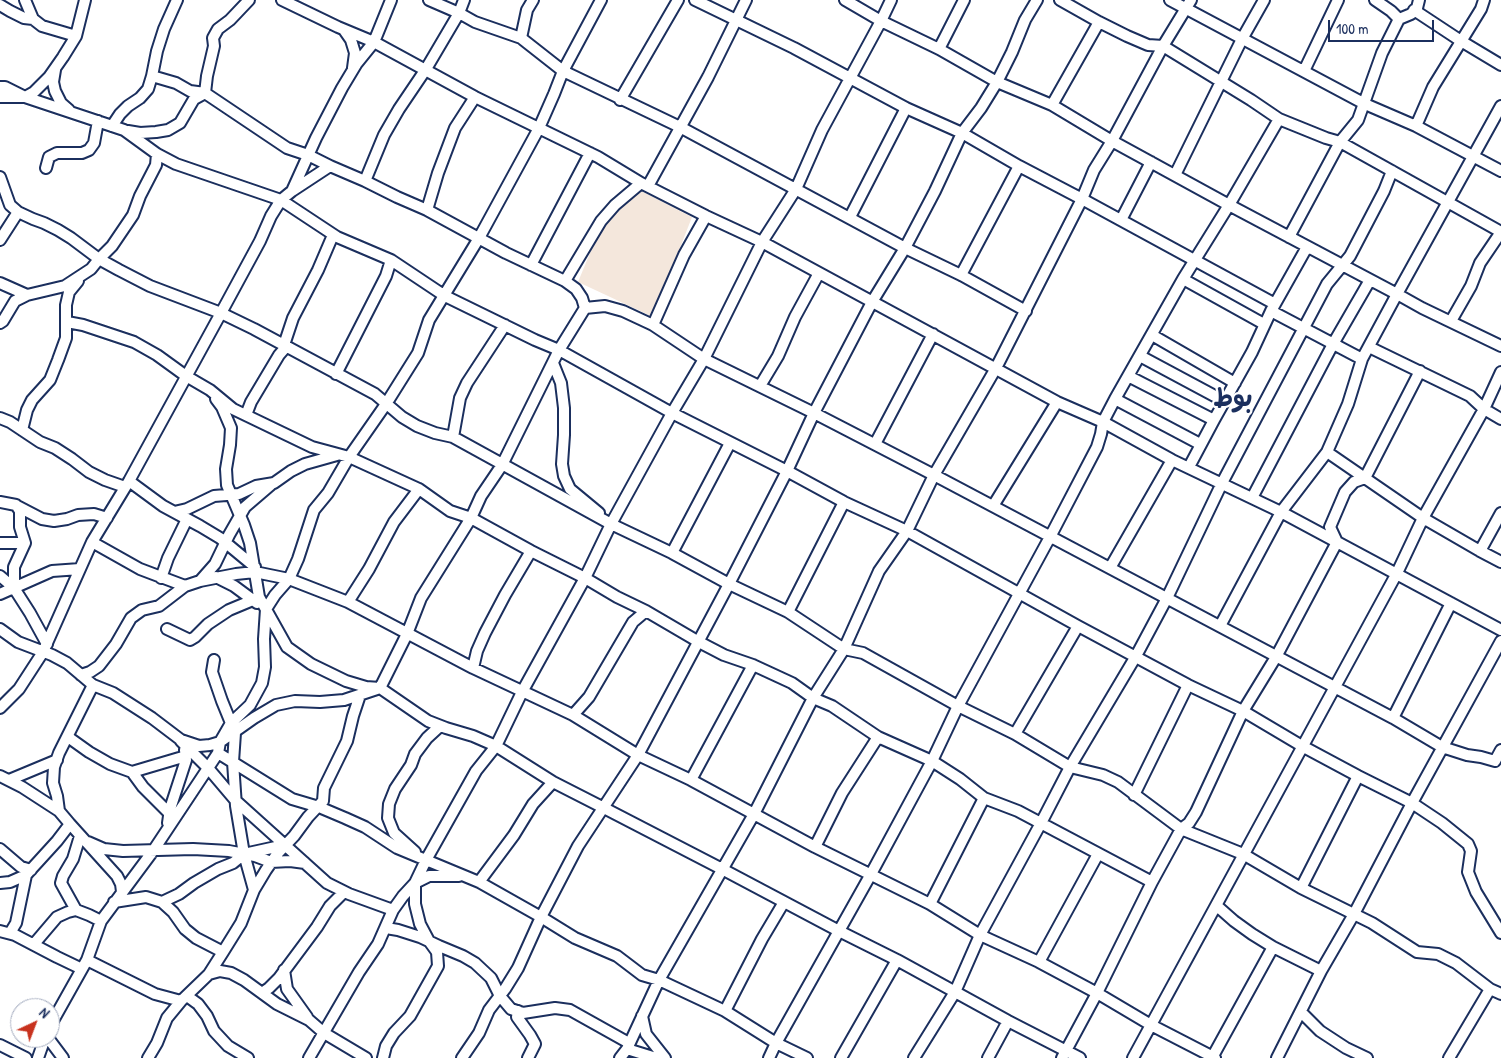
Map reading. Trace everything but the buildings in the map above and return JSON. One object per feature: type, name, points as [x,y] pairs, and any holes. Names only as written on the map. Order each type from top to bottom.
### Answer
[{"type":"street","points":[[25,0],[33,19],[42,26],[76,36]]},
{"type":"street","points":[[0,96],[25,98],[50,77],[76,36],[85,0]]},
{"type":"street","points":[[112,126],[120,114],[148,89],[164,29],[177,0]]},
{"type":"street","points":[[205,93],[214,46],[213,38],[218,29],[230,20],[249,0]]},
{"type":"street","points":[[282,0],[374,42],[475,97],[590,153],[644,184],[762,242],[1057,402],[1103,422],[1172,460],[1281,512],[1501,630]]},
{"type":"street","points":[[292,191],[308,155],[353,70],[374,42],[391,0]]},
{"type":"street","points":[[429,0],[475,22],[521,38],[563,71],[620,100],[680,127],[905,248],[962,275],[1026,311]]},
{"type":"street","points":[[365,181],[384,135],[426,69],[459,13],[464,0]]},
{"type":"street","points":[[521,38],[527,10],[533,0]]},
{"type":"street","points":[[181,740],[199,746],[220,742],[250,705],[262,683],[265,666],[266,609],[289,579],[298,560],[314,510],[328,493],[349,457],[386,404],[418,353],[429,320],[479,238],[539,128],[563,71],[601,0]]},
{"type":"street","points":[[620,100],[678,0]]},
{"type":"street","points":[[695,0],[794,48],[906,108],[962,133],[1019,166],[1194,260],[1304,327],[1362,359]]},
{"type":"street","points":[[566,281],[601,221],[615,205],[644,184],[680,127],[708,77],[746,0]]},
{"type":"street","points":[[845,0],[881,21],[939,49],[997,82],[1052,105],[1112,142],[1229,205],[1422,308],[1501,346]]},
{"type":"street","points":[[309,1058],[386,928],[393,910],[415,883],[476,770],[496,746],[522,692],[585,578],[611,524],[704,359],[762,242],[796,189],[822,130],[891,0]]},
{"type":"street","points":[[939,49],[964,0]]},
{"type":"street","points":[[462,1058],[479,1033],[489,1010],[518,968],[541,916],[578,846],[638,755],[729,584],[787,471],[814,413],[872,302],[905,248],[935,191],[962,133],[981,108],[997,82],[1025,20],[1037,0]]},
{"type":"street","points":[[1060,0],[1099,22],[1148,45],[1164,46],[1279,119],[1340,142],[1501,232],[1480,263],[1471,286],[1451,321]]},
{"type":"street","points":[[1170,0],[1188,5],[1242,39],[1365,104],[1416,126],[1501,171]]},
{"type":"street","points":[[1175,175],[1222,83],[1242,39],[1264,0]]},
{"type":"street","points":[[1304,71],[1338,0]]},
{"type":"street","points":[[1375,0],[1399,19]]},
{"type":"street","points":[[1416,126],[1434,87],[1481,9],[1484,0]]},
{"type":"street","points":[[0,5],[24,18],[33,19]]},
{"type":"street","points":[[620,1058],[628,1046],[659,980],[754,814],[813,698],[844,649],[879,571],[907,531],[934,475],[996,368],[1082,199],[1094,170],[1112,142],[1188,5]]},
{"type":"street","points":[[1289,237],[1340,142],[1358,120],[1382,53],[1399,19],[1411,14],[1417,5],[1461,41],[1501,65]]},
{"type":"street","points":[[1052,105],[1099,22]]},
{"type":"street","points":[[344,29],[351,40],[355,52],[353,70]]},
{"type":"street","points":[[55,69],[53,82],[55,91],[61,103],[71,112]]},
{"type":"street","points":[[152,76],[176,83],[190,91],[205,93],[287,148],[308,155],[427,210],[531,265],[566,281],[576,289],[582,298],[584,308],[559,350],[502,465],[481,496],[471,518],[422,598],[407,634],[380,688],[344,700],[320,702],[295,701],[276,704],[254,718],[233,728]]},
{"type":"street","points":[[0,87],[5,87],[25,98],[124,130],[140,132],[168,130],[180,123],[194,99],[205,93]]},
{"type":"street","points":[[427,210],[438,173],[455,128],[475,97]]},
{"type":"street","points":[[1220,626],[1281,512],[1327,452],[1348,404],[1362,359],[1501,106]]},
{"type":"street","points":[[850,217],[906,108]]},
{"type":"street","points":[[769,1058],[932,761],[958,706],[1050,536],[1096,447],[1103,422],[1114,399],[1194,260],[1229,205],[1279,119]]},
{"type":"street","points":[[46,168],[49,157],[57,153],[82,153],[88,150],[94,143],[98,121]]},
{"type":"street","points":[[124,130],[157,154],[176,164],[281,200],[333,235],[391,260],[445,296],[559,350],[672,413],[844,502],[907,531],[1078,626],[1188,685],[1243,711],[1302,746],[1412,803],[1442,823],[1468,844],[1471,850],[1468,872],[1476,892],[1501,933]]},
{"type":"street","points":[[531,265],[590,153]]},
{"type":"street","points":[[0,323],[15,300],[27,295],[65,286],[91,269],[98,258],[112,246],[133,215],[140,196],[156,165],[157,154]]},
{"type":"street","points":[[1121,220],[1151,162]]},
{"type":"street","points":[[1,705],[19,689],[45,648],[92,542],[127,484],[221,313],[260,241],[271,216],[281,200],[330,166]]},
{"type":"street","points":[[962,275],[1019,166]]},
{"type":"street","points":[[914,1058],[955,992],[980,935],[1070,767],[1136,656],[1167,598],[1222,483],[1304,327],[1328,284],[1350,256],[1392,171]]},
{"type":"street","points":[[0,177],[10,205],[18,212],[72,238],[98,258],[150,286],[221,313],[285,346],[375,394],[402,417],[417,426],[452,437],[611,524],[788,612],[844,649],[863,653],[958,706],[1015,734],[1070,767],[1103,775],[1118,782],[1182,828],[1243,854],[1301,888],[1372,923],[1417,952],[1438,954],[1456,963],[1490,989],[1501,994]]},
{"type":"street","points":[[0,240],[18,212]]},
{"type":"street","points":[[653,325],[684,255],[706,216]]},
{"type":"street","points":[[246,415],[251,402],[285,346],[293,318],[318,270],[333,235]]},
{"type":"street","points":[[1189,467],[1307,246]]},
{"type":"street","points":[[336,374],[386,276],[391,260]]},
{"type":"street","points":[[760,386],[778,356],[795,317],[819,273]]},
{"type":"street","points":[[22,430],[26,410],[32,400],[50,380],[56,367],[66,338],[66,305],[70,292],[82,276]]},
{"type":"street","points":[[1183,279],[1264,324]]},
{"type":"street","points":[[1252,498],[1333,344],[1370,280]]},
{"type":"street","points":[[0,283],[27,295]]},
{"type":"street","points":[[584,308],[605,306],[623,311],[653,325],[704,359],[814,413],[993,506],[1393,718],[1442,747],[1495,761],[1501,750]]},
{"type":"street","points":[[67,322],[83,325],[134,342],[157,355],[246,415],[312,447],[349,457],[419,489],[450,511],[471,518],[585,578],[616,597],[646,611],[699,642],[724,655],[753,664],[792,683],[813,698],[832,706],[878,737],[932,761],[960,779],[984,798],[1018,811],[1152,882]]},
{"type":"street","points":[[452,437],[460,398],[467,383],[505,325]]},
{"type":"street","points":[[874,444],[933,334]]},
{"type":"street","points":[[1152,335],[1235,383]]},
{"type":"street","points":[[1369,347],[1470,396],[1484,410],[1501,419]]},
{"type":"street","points":[[1140,356],[1224,402]]},
{"type":"street","points":[[553,363],[562,383],[564,435],[562,464],[564,476],[570,489],[611,524]]},
{"type":"street","points":[[1337,542],[1330,527],[1345,492],[1354,482],[1365,478],[1420,371]]},
{"type":"street","points":[[1133,1058],[1396,573],[1423,518],[1484,410],[1501,372]]},
{"type":"street","points":[[1128,376],[1214,420]]},
{"type":"street","points":[[210,390],[222,407],[231,428],[226,469],[227,485],[250,543],[259,597],[287,647],[311,664],[346,681],[366,687],[380,688],[428,721],[496,746],[553,782],[897,960],[1064,1054],[1080,1058]]},
{"type":"street","points":[[1114,399],[1200,444]]},
{"type":"street","points":[[993,506],[1057,402]]},
{"type":"street","points":[[0,418],[10,422],[40,442],[55,448],[89,472],[105,480],[127,484],[207,530],[226,543],[255,569],[289,579],[348,602],[473,668],[574,715],[638,755],[691,780],[930,904],[980,935],[1039,962],[1214,1057],[1273,948]]},
{"type":"street","points":[[672,553],[730,442]]},
{"type":"street","points":[[1327,452],[1423,518],[1501,562]]},
{"type":"street","points":[[200,581],[214,564],[246,507],[291,471],[305,464],[338,454]]},
{"type":"street","points":[[1110,568],[1172,460]]},
{"type":"street","points":[[174,512],[187,509],[214,496],[239,494],[256,486],[274,483]]},
{"type":"street","points":[[348,602],[369,569],[394,522],[419,489]]},
{"type":"street","points":[[0,502],[16,505],[42,519],[54,521],[78,515],[94,514],[106,518]]},
{"type":"street","points":[[788,612],[844,502]]},
{"type":"street","points":[[14,588],[14,567],[25,543],[20,527],[20,511],[16,505]]},
{"type":"street","points":[[1480,551],[1501,513]]},
{"type":"street","points":[[161,578],[168,558],[187,519]]},
{"type":"street","points":[[92,542],[140,569],[185,586]]},
{"type":"street","points":[[1064,1054],[1097,993],[1152,882],[1182,828],[1189,823],[1196,812],[1243,711],[1276,656],[1337,542]]},
{"type":"street","points":[[0,543],[25,543]]},
{"type":"street","points":[[473,668],[477,651],[485,633],[531,551]]},
{"type":"street","points":[[81,675],[99,666],[116,644],[131,618],[142,610],[159,606],[185,586],[255,569]]},
{"type":"street","points":[[0,594],[52,571],[80,570]]},
{"type":"street","points":[[0,576],[14,588],[30,613],[45,648],[52,655],[67,663],[93,685],[112,693],[152,718],[181,740],[236,801],[327,883],[344,892],[393,910]]},
{"type":"street","points":[[216,577],[234,586],[266,609]]},
{"type":"street","points":[[167,629],[190,640],[208,624],[230,610],[253,600]]},
{"type":"street","points":[[1393,718],[1451,603]]},
{"type":"street","points":[[574,715],[589,697],[633,622],[646,611]]},
{"type":"street","points":[[1015,734],[1078,626]]},
{"type":"street","points":[[0,629],[18,642],[45,648]]},
{"type":"street","points":[[1277,1058],[1321,971],[1354,914],[1442,747],[1501,641]]},
{"type":"street","points":[[214,660],[212,672],[233,728],[236,801],[244,854],[254,890]]},
{"type":"street","points":[[691,780],[753,664]]},
{"type":"street","points":[[59,811],[53,783],[54,767],[93,685]]},
{"type":"street","points":[[1134,795],[1188,685]]},
{"type":"street","points":[[148,1058],[157,1043],[167,1018],[209,974],[223,952],[240,923],[254,890],[272,862],[323,801],[324,788],[347,741],[352,716],[360,695]]},
{"type":"street","points":[[426,860],[409,848],[394,833],[388,818],[389,804],[395,788],[411,765],[415,754],[427,738],[440,726]]},
{"type":"street","points":[[68,737],[110,764],[132,772],[143,787],[170,814]]},
{"type":"street","points":[[815,846],[842,793],[878,737]]},
{"type":"street","points":[[167,829],[186,756],[181,740]]},
{"type":"street","points":[[60,1008],[84,964],[101,922],[153,851],[218,753],[220,742]]},
{"type":"street","points":[[218,753],[292,799],[318,807],[365,827],[397,848],[479,882],[541,916],[575,938],[617,956],[642,975],[659,980],[725,1011],[776,1043],[807,1058]]},
{"type":"street","points":[[132,772],[186,756]]},
{"type":"street","points":[[5,778],[57,760]]},
{"type":"street","points":[[1301,888],[1358,776]]},
{"type":"street","points":[[5,778],[59,811],[117,876],[122,892]]},
{"type":"street","points":[[479,882],[514,835],[533,804],[553,782]]},
{"type":"street","points":[[930,904],[984,798]]},
{"type":"street","points":[[0,883],[10,882],[29,873],[57,842],[70,824]]},
{"type":"street","points":[[82,838],[104,848],[123,851],[193,849],[229,851],[272,862],[290,861],[306,864]]},
{"type":"street","points":[[76,910],[61,883],[82,838]]},
{"type":"street","points":[[162,902],[179,894],[218,869],[234,863],[244,854],[285,845]]},
{"type":"street","points":[[0,849],[29,873]]},
{"type":"street","points":[[1039,962],[1098,854]]},
{"type":"street","points":[[29,873],[16,923],[5,932],[34,944],[57,957],[84,964],[155,994],[184,999],[198,1004],[207,1016],[214,1031],[228,1046],[245,1057]]},
{"type":"street","points":[[415,883],[430,876],[466,877]]},
{"type":"street","points":[[383,1058],[386,1046],[394,1033],[410,1016],[438,966],[437,952],[420,924],[415,904],[415,883]]},
{"type":"street","points":[[262,993],[269,988],[284,970],[317,928],[330,906],[344,892]]},
{"type":"street","points":[[114,902],[146,897],[162,902],[173,912],[185,929],[196,938],[223,952]]},
{"type":"street","points":[[725,1011],[762,938],[784,902]]},
{"type":"street","points":[[1217,906],[1234,922],[1273,948],[1321,971]]},
{"type":"street","points":[[34,944],[57,917],[68,912],[76,910],[90,915],[101,922]]},
{"type":"street","points":[[386,928],[420,937],[475,963],[491,978],[500,996],[511,1008],[523,1013],[555,1008],[570,1010],[628,1046],[656,1058]]},
{"type":"street","points":[[841,1058],[897,960]]},
{"type":"street","points":[[284,970],[287,989],[309,1020],[324,1033],[366,1058]]},
{"type":"street","points":[[209,974],[220,971],[231,973],[277,1004],[309,1020]]},
{"type":"street","points":[[1449,1058],[1490,989]]},
{"type":"street","points":[[518,1011],[517,1017],[534,1044],[528,1058]]},
{"type":"street","points":[[1301,1012],[1320,1030],[1346,1048],[1366,1058]]},
{"type":"street","points":[[642,1016],[646,1034],[665,1058]]},
{"type":"street","points":[[988,1058],[1008,1022]]},
{"type":"street","points":[[0,1044],[26,1058]]},
{"type":"street","points":[[54,1048],[63,1058]]},
{"type":"shaded area","points":[[641,191],[692,217],[653,317],[578,282],[602,224]]},
{"type":"district","name":"بوط","points":[[1233,399]]}]
